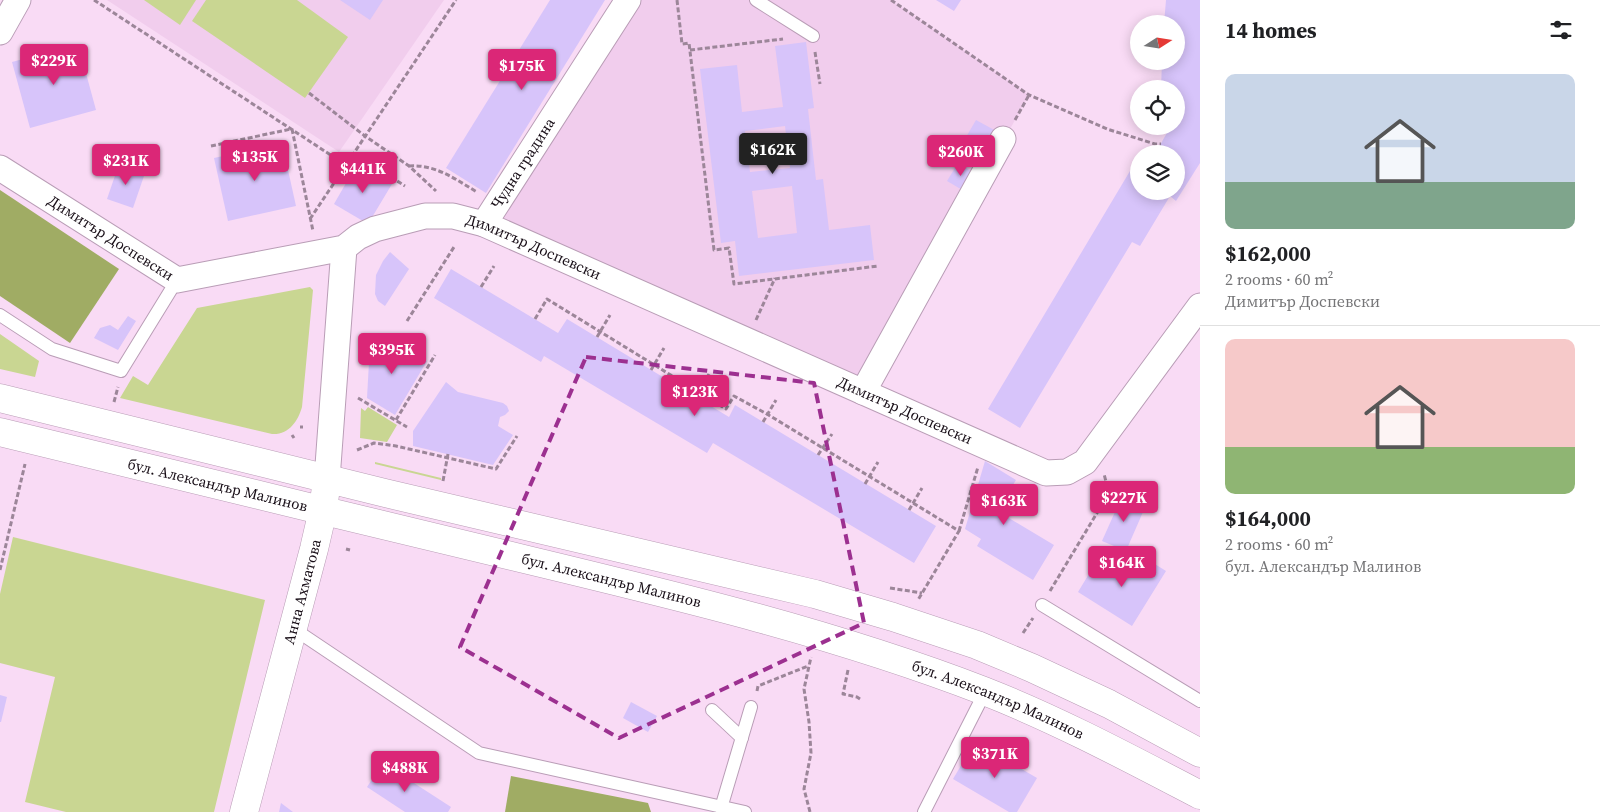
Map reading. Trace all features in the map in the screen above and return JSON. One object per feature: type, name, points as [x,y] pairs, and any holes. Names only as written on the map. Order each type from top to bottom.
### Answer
[{"type":"main road","name":"бул. Александър Малинов","points":[[0,398],[326,479],[815,594],[893,617],[978,646],[1032,668],[1109,704],[1200,753]]},
{"type":"main road","name":"бул. Александър Малинов","points":[[0,432],[663,593],[802,630],[890,658],[985,692],[1107,746],[1200,795]]},
{"type":"main road","name":"Анна Ахматова","points":[[244,812],[294,629],[323,510],[326,479]]},
{"type":"street","points":[[0,32],[18,0]]},
{"type":"street","name":"Чудна градина","points":[[484,224],[628,0]]},
{"type":"street","points":[[863,392],[1003,139]]},
{"type":"street","name":"Димитър Доспевски","points":[[0,168],[177,280],[344,248],[358,237],[375,229],[425,216],[453,216],[484,224],[1046,473],[1067,472],[1085,462],[1097,447]]},
{"type":"street","name":"Анна Ахматова","points":[[326,479],[344,248]]},
{"type":"street","points":[[1097,447],[1200,306]]},
{"type":"lane","points":[[756,0],[813,36]]},
{"type":"lane","points":[[0,315],[52,349],[121,372],[177,280]]},
{"type":"lane","points":[[1042,605],[1200,701]]},
{"type":"lane","points":[[294,629],[480,753],[745,812]]},
{"type":"lane","points":[[924,812],[985,692]]},
{"type":"lane","points":[[721,808],[751,707]]},
{"type":"lane","points":[[712,710],[742,738]]},
{"type":"path","points":[[94,0],[346,165]]},
{"type":"path","points":[[310,219],[456,0]]},
{"type":"path","points":[[677,0],[682,44],[689,43],[714,250],[729,248],[734,284],[878,266]]},
{"type":"path","points":[[893,1],[1029,95],[1107,129],[1155,144],[1161,144]]},
{"type":"path","points":[[690,50],[813,36],[820,84]]},
{"type":"path","points":[[309,93],[365,136],[409,166],[436,191]]},
{"type":"path","points":[[1003,139],[1029,95]]},
{"type":"path","points":[[211,146],[292,129]]},
{"type":"path","points":[[292,129],[313,234]]},
{"type":"path","points":[[353,153],[405,186]]},
{"type":"path","points":[[381,171],[392,155]]},
{"type":"path","points":[[409,166],[420,165],[440,170],[479,194]]},
{"type":"path","points":[[407,321],[454,247]]},
{"type":"path","points":[[481,287],[494,266]]},
{"type":"path","points":[[746,341],[776,278]]},
{"type":"path","points":[[535,319],[547,299],[726,409],[734,396],[767,414],[958,531]]},
{"type":"path","points":[[597,337],[610,315]]},
{"type":"path","points":[[651,370],[664,348]]},
{"type":"path","points":[[396,420],[435,355]]},
{"type":"path","points":[[696,397],[708,374]]},
{"type":"path","points":[[358,398],[407,428]]},
{"type":"path","points":[[762,422],[776,400]]},
{"type":"path","points":[[818,455],[832,434]]},
{"type":"path","points":[[357,450],[374,443],[396,446],[448,456],[496,469],[517,436]]},
{"type":"path","points":[[1023,633],[1042,605],[1109,493],[1097,447]]},
{"type":"path","points":[[442,483],[448,456]]},
{"type":"path","points":[[0,570],[26,461]]},
{"type":"path","points":[[865,484],[878,462]]},
{"type":"path","points":[[916,603],[958,531],[979,462]]},
{"type":"path","points":[[909,510],[922,488]]},
{"type":"path","points":[[884,587],[922,593]]},
{"type":"path","points":[[810,812],[804,789],[811,753],[804,689],[812,654]]},
{"type":"path","points":[[849,665],[843,694],[860,699],[855,698]]},
{"type":"path","points":[[751,707],[758,686],[808,666]]},
{"type":"highlighted area","points":[[586,357],[814,383],[864,623],[619,738],[460,647]]},
{"type":"shaded area","points":[[107,0],[444,0],[339,152]]},
{"type":"shaded area","points":[[628,0],[891,0],[1029,95],[863,392],[484,224]]},
{"type":"green space","points":[[144,0],[196,0],[180,25]]},
{"type":"green space","points":[[206,0],[297,0],[348,37],[305,98],[192,21]]},
{"type":"green space","points":[[0,190],[119,269],[70,343],[0,296]]},
{"type":"green space","points":[[310,287],[313,290],[302,407],[295,422],[288,430],[272,434],[120,398],[133,376],[148,385],[197,308]]},
{"type":"green space","points":[[0,334],[39,361],[35,377],[0,369]]},
{"type":"green space","points":[[368,407],[397,425],[387,442],[360,438],[361,408],[365,411]]},
{"type":"green space","points":[[375,462],[441,478],[441,480],[375,464]]},
{"type":"green space","points":[[13,537],[265,600],[214,812],[66,812],[25,802],[55,677],[0,663],[0,594]]},
{"type":"green space","points":[[511,776],[648,803],[651,812],[505,812]]},
{"type":"building","points":[[340,0],[383,0],[370,20]]},
{"type":"building","points":[[550,0],[605,0],[486,193],[446,168]]},
{"type":"building","points":[[936,0],[961,0],[954,11]]},
{"type":"building","points":[[1166,0],[1200,0],[1200,163],[1185,187],[1185,145],[1160,145],[1166,135],[1185,135],[1185,80],[1161,80],[1162,70],[1185,70],[1185,15],[1165,15]]},
{"type":"building","points":[[806,42],[814,108],[808,109],[816,180],[823,179],[829,230],[870,225],[874,260],[739,276],[735,241],[721,243],[700,69],[737,65],[742,112],[783,107],[775,46]],"holes":[[[785,126],[790,168],[750,172],[745,131]],[[792,186],[797,233],[758,238],[752,191]]]},
{"type":"building","points":[[78,44],[96,110],[30,128],[12,62]]},
{"type":"building","points":[[976,120],[998,132],[977,168],[955,156]]},
{"type":"building","points":[[282,143],[296,206],[228,221],[214,158]]},
{"type":"building","points":[[958,163],[974,173],[964,191],[947,181]]},
{"type":"building","points":[[119,164],[145,173],[133,208],[107,199]]},
{"type":"building","points":[[357,164],[392,184],[368,224],[334,204]]},
{"type":"building","points":[[1130,171],[1130,200],[1168,200],[1140,246],[1132,242],[1020,428],[988,409]]},
{"type":"building","points":[[390,252],[409,269],[385,306],[378,301],[375,294],[376,275]]},
{"type":"building","points":[[451,269],[558,333],[567,319],[729,417],[735,405],[936,526],[914,563],[713,443],[707,453],[544,356],[541,362],[434,298]]},
{"type":"building","points":[[128,316],[136,321],[118,350],[94,338],[100,328],[110,325],[118,330]]},
{"type":"building","points":[[384,336],[427,361],[395,415],[367,398],[369,362]]},
{"type":"building","points":[[446,382],[458,392],[503,403],[507,406],[509,411],[500,417],[498,426],[513,435],[493,465],[413,446],[413,431]]},
{"type":"building","points":[[985,461],[1016,480],[997,511],[1054,545],[1033,580],[977,546],[981,539],[965,529]]},
{"type":"building","points":[[1123,494],[1146,505],[1126,551],[1102,541]]},
{"type":"building","points":[[1142,556],[1166,571],[1132,626],[1078,592],[1098,559],[1128,578]]},
{"type":"building","points":[[0,695],[7,697],[1,722],[0,722]]},
{"type":"building","points":[[631,702],[657,716],[648,732],[623,718]]},
{"type":"building","points":[[975,742],[1037,778],[1017,812],[1009,812],[953,779]]},
{"type":"building","points":[[383,763],[451,807],[448,812],[405,812],[367,787]]},
{"type":"building","points":[[281,803],[293,812],[279,812]]}]
